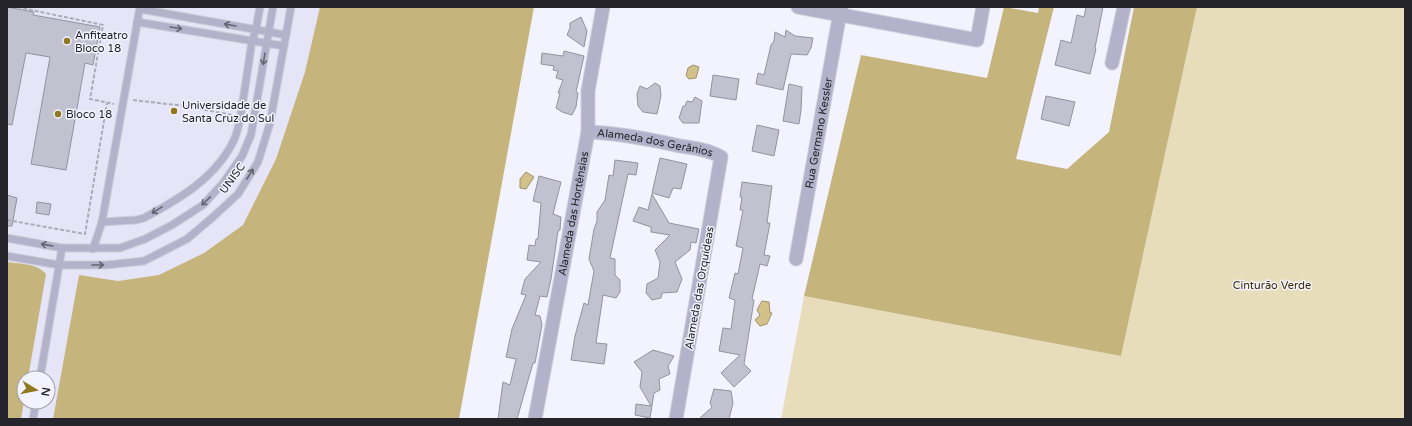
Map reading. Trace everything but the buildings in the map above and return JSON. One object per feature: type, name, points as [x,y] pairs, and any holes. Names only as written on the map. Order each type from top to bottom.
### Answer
[{"type":"street","name":"Alameda das Hortênsias","points":[[535,419],[588,132],[588,91],[603,7]]},
{"type":"street","points":[[798,7],[841,11],[976,40],[983,7]]},
{"type":"street","points":[[1112,63],[1124,7]]},
{"type":"street","name":"Rua Germano Kessler","points":[[796,259],[841,11]]},
{"type":"street","name":"Alameda dos Gerânios","points":[[588,132],[606,133],[704,150],[715,153],[721,157]]},
{"type":"street","name":"Alameda das Orquídeas","points":[[676,419],[721,157]]},
{"type":"lane","points":[[102,222],[136,220],[144,218],[200,184],[215,170],[235,139],[252,41],[260,7]]},
{"type":"lane","name":"UNISC","points":[[7,238],[62,248],[120,248],[145,239],[172,225],[203,205],[224,183],[242,156],[251,135],[273,7]]},
{"type":"lane","name":"UNISC","points":[[7,256],[59,265],[106,265],[144,261],[187,239],[214,217],[238,194],[258,162],[270,123],[291,7]]},
{"type":"lane","points":[[93,249],[102,222],[140,8],[286,35]]},
{"type":"lane","points":[[137,22],[284,46]]},
{"type":"lane","points":[[41,370],[62,248]]},
{"type":"path","points":[[17,7],[103,25],[90,99],[107,103],[123,102],[185,106],[240,116]]},
{"type":"path","points":[[7,220],[85,234],[107,103]]},
{"type":"shaded area","name":"Universidade de Santa Cruz do Sul","points":[[7,7],[419,7],[249,419],[7,419]]},
{"type":"shaded area","points":[[320,7],[534,7],[459,419],[53,419],[55,410],[56,410],[56,402],[79,275],[118,281],[159,275],[204,253],[243,225],[276,159],[305,72]]},
{"type":"shaded area","points":[[1004,7],[1038,13],[1039,7],[1054,7],[1016,159],[1067,169],[1109,132],[1134,7],[1197,7],[1121,356],[804,296],[861,55],[987,78]]},
{"type":"shaded area","points":[[693,65],[699,67],[696,78],[689,79],[686,76],[688,68]]},
{"type":"shaded area","points":[[526,172],[534,177],[526,189],[520,188],[520,179]]},
{"type":"shaded area","points":[[7,262],[33,266],[42,270],[46,274],[29,370],[16,370],[16,410],[23,410],[21,419],[7,419]]},
{"type":"shaded area","points":[[762,301],[769,302],[770,313],[772,313],[767,324],[760,326],[755,320],[760,315],[757,310]]},
{"type":"green space","name":"Cinturão Verde","points":[[1197,7],[1405,7],[1405,419],[781,419],[804,296],[1121,356]]},
{"type":"place","name":"Anfiteatro Bloco 18","points":[[67,41]]},
{"type":"place","name":"Universidade de Santa Cruz do Sul","points":[[174,111]]},
{"type":"place","name":"Bloco 18","points":[[58,114]]}]
